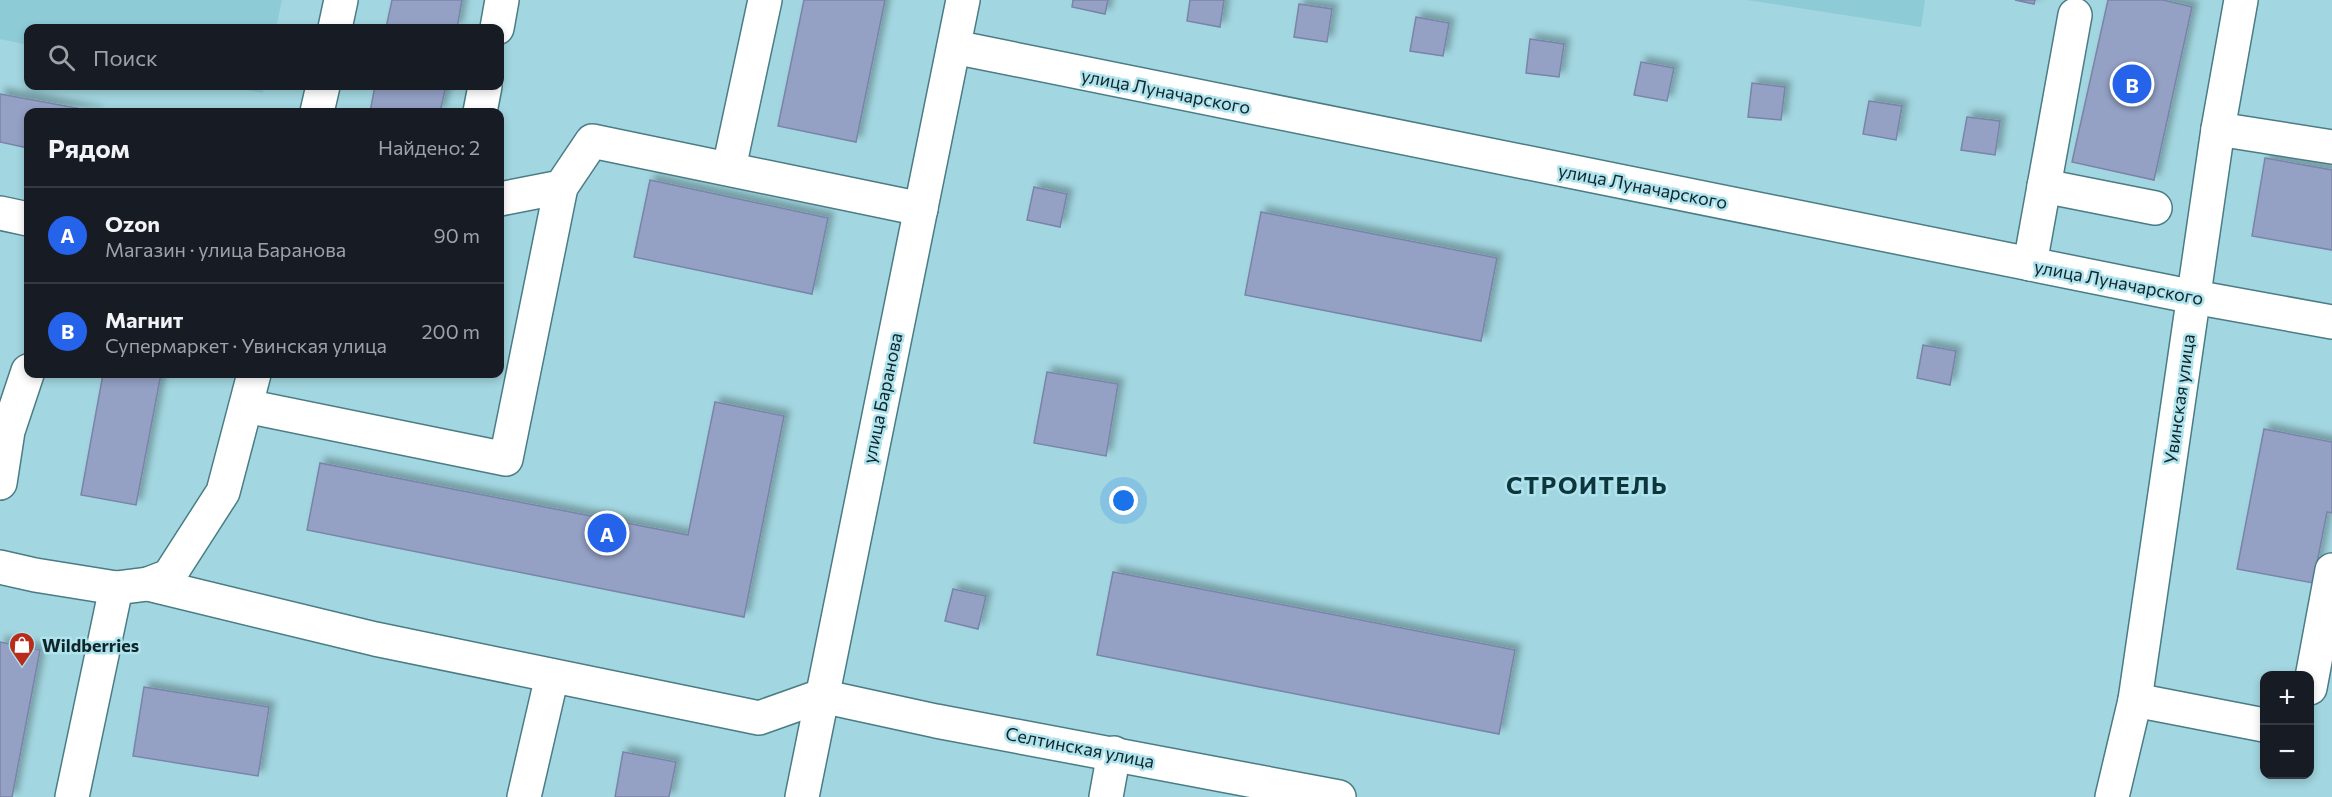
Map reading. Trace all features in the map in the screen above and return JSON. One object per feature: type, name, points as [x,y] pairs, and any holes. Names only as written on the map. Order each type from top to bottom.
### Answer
[{"type":"street","points":[[336,24],[341,0]]},
{"type":"street","points":[[498,24],[502,0]]},
{"type":"street","points":[[729,168],[765,0]]},
{"type":"street","name":"улица Баранова","points":[[802,797],[963,0]]},
{"type":"street","name":"Увинская улица","points":[[2112,797],[2135,700],[2218,129],[2241,0]]},
{"type":"street","points":[[2030,264],[2075,15]]},
{"type":"street","name":"улица Луначарского","points":[[954,47],[2194,297],[2332,322]]},
{"type":"street","points":[[318,108],[322,90]]},
{"type":"street","points":[[481,108],[484,90]]},
{"type":"street","points":[[2218,129],[2332,147]]},
{"type":"street","points":[[246,406],[506,459],[561,187],[592,141],[921,209]]},
{"type":"street","points":[[2044,186],[2155,208]]},
{"type":"street","points":[[504,198],[561,187]]},
{"type":"street","points":[[0,213],[24,218]]},
{"type":"street","points":[[0,483],[4,431],[25,378]]},
{"type":"street","points":[[132,586],[169,576],[223,492],[253,378]]},
{"type":"street","points":[[0,567],[35,575],[132,586],[375,639],[759,718],[821,696]]},
{"type":"street","points":[[2313,671],[2332,570]]},
{"type":"street","points":[[77,796],[132,586]]},
{"type":"street","points":[[524,797],[552,676]]},
{"type":"street","name":"Селтинская улица","points":[[821,696],[936,721],[1339,797]]},
{"type":"street","points":[[2135,700],[2260,724]]},
{"type":"street","points":[[1106,797],[1114,753]]},
{"type":"shaded area","points":[[0,0],[282,0],[277,24],[24,24],[24,44],[0,39]]},
{"type":"shaded area","points":[[1747,0],[1925,0],[1921,27]]},
{"type":"shaded area","points":[[247,90],[263,90],[263,93]]},
{"type":"building","points":[[392,0],[462,0],[458,24],[387,24]]},
{"type":"building","points":[[804,0],[885,0],[856,142],[778,126]]},
{"type":"building","points":[[1073,0],[1108,0],[1105,14],[1072,7]]},
{"type":"building","points":[[1190,0],[1224,0],[1220,27],[1187,21]]},
{"type":"building","points":[[2015,0],[2035,0],[2034,4]]},
{"type":"building","points":[[2108,0],[2163,0],[2192,7],[2154,180],[2072,162]]},
{"type":"building","points":[[1299,4],[1332,9],[1327,42],[1294,37]]},
{"type":"building","points":[[1416,17],[1449,23],[1443,56],[1410,51]]},
{"type":"building","points":[[1530,39],[1564,44],[1559,77],[1526,73]]},
{"type":"building","points":[[1641,62],[1674,68],[1667,101],[1634,95]]},
{"type":"building","points":[[1752,83],[1785,87],[1781,120],[1748,117]]},
{"type":"building","points":[[374,90],[445,90],[441,108],[371,108]]},
{"type":"building","points":[[0,94],[76,108],[24,108],[24,147],[0,142]]},
{"type":"building","points":[[1869,101],[1902,106],[1896,140],[1863,134]]},
{"type":"building","points":[[1967,117],[2000,121],[1995,155],[1961,150]]},
{"type":"building","points":[[2265,158],[2332,170],[2332,250],[2252,236]]},
{"type":"building","points":[[650,180],[828,218],[812,294],[634,257]]},
{"type":"building","points":[[1034,187],[1067,194],[1060,227],[1027,220]]},
{"type":"building","points":[[1261,212],[1497,258],[1481,341],[1245,295]]},
{"type":"building","points":[[1923,345],[1956,351],[1950,385],[1917,378]]},
{"type":"building","points":[[1047,372],[1118,384],[1106,456],[1034,443]]},
{"type":"building","points":[[102,378],[160,378],[136,505],[81,495]]},
{"type":"building","points":[[715,402],[784,416],[744,617],[307,530],[320,463],[688,535]]},
{"type":"building","points":[[2264,429],[2332,442],[2332,513],[2327,512],[2313,583],[2237,569]]},
{"type":"building","points":[[1113,572],[1515,650],[1499,734],[1097,655]]},
{"type":"building","points":[[953,589],[986,596],[978,629],[945,621]]},
{"type":"building","points":[[0,642],[40,650],[12,797],[0,797]]},
{"type":"building","points":[[144,687],[269,707],[258,776],[133,756]]},
{"type":"building","points":[[623,752],[676,762],[669,797],[615,797]]},
{"type":"place","name":"Магнит","points":[[2132,84]]},
{"type":"place","name":"Ozon","points":[[607,533]]},
{"type":"place","name":"Wildberries","points":[[22,668]]},
{"type":"district","name":"СТРОИТЕЛЬ","points":[[1587,484]]}]
